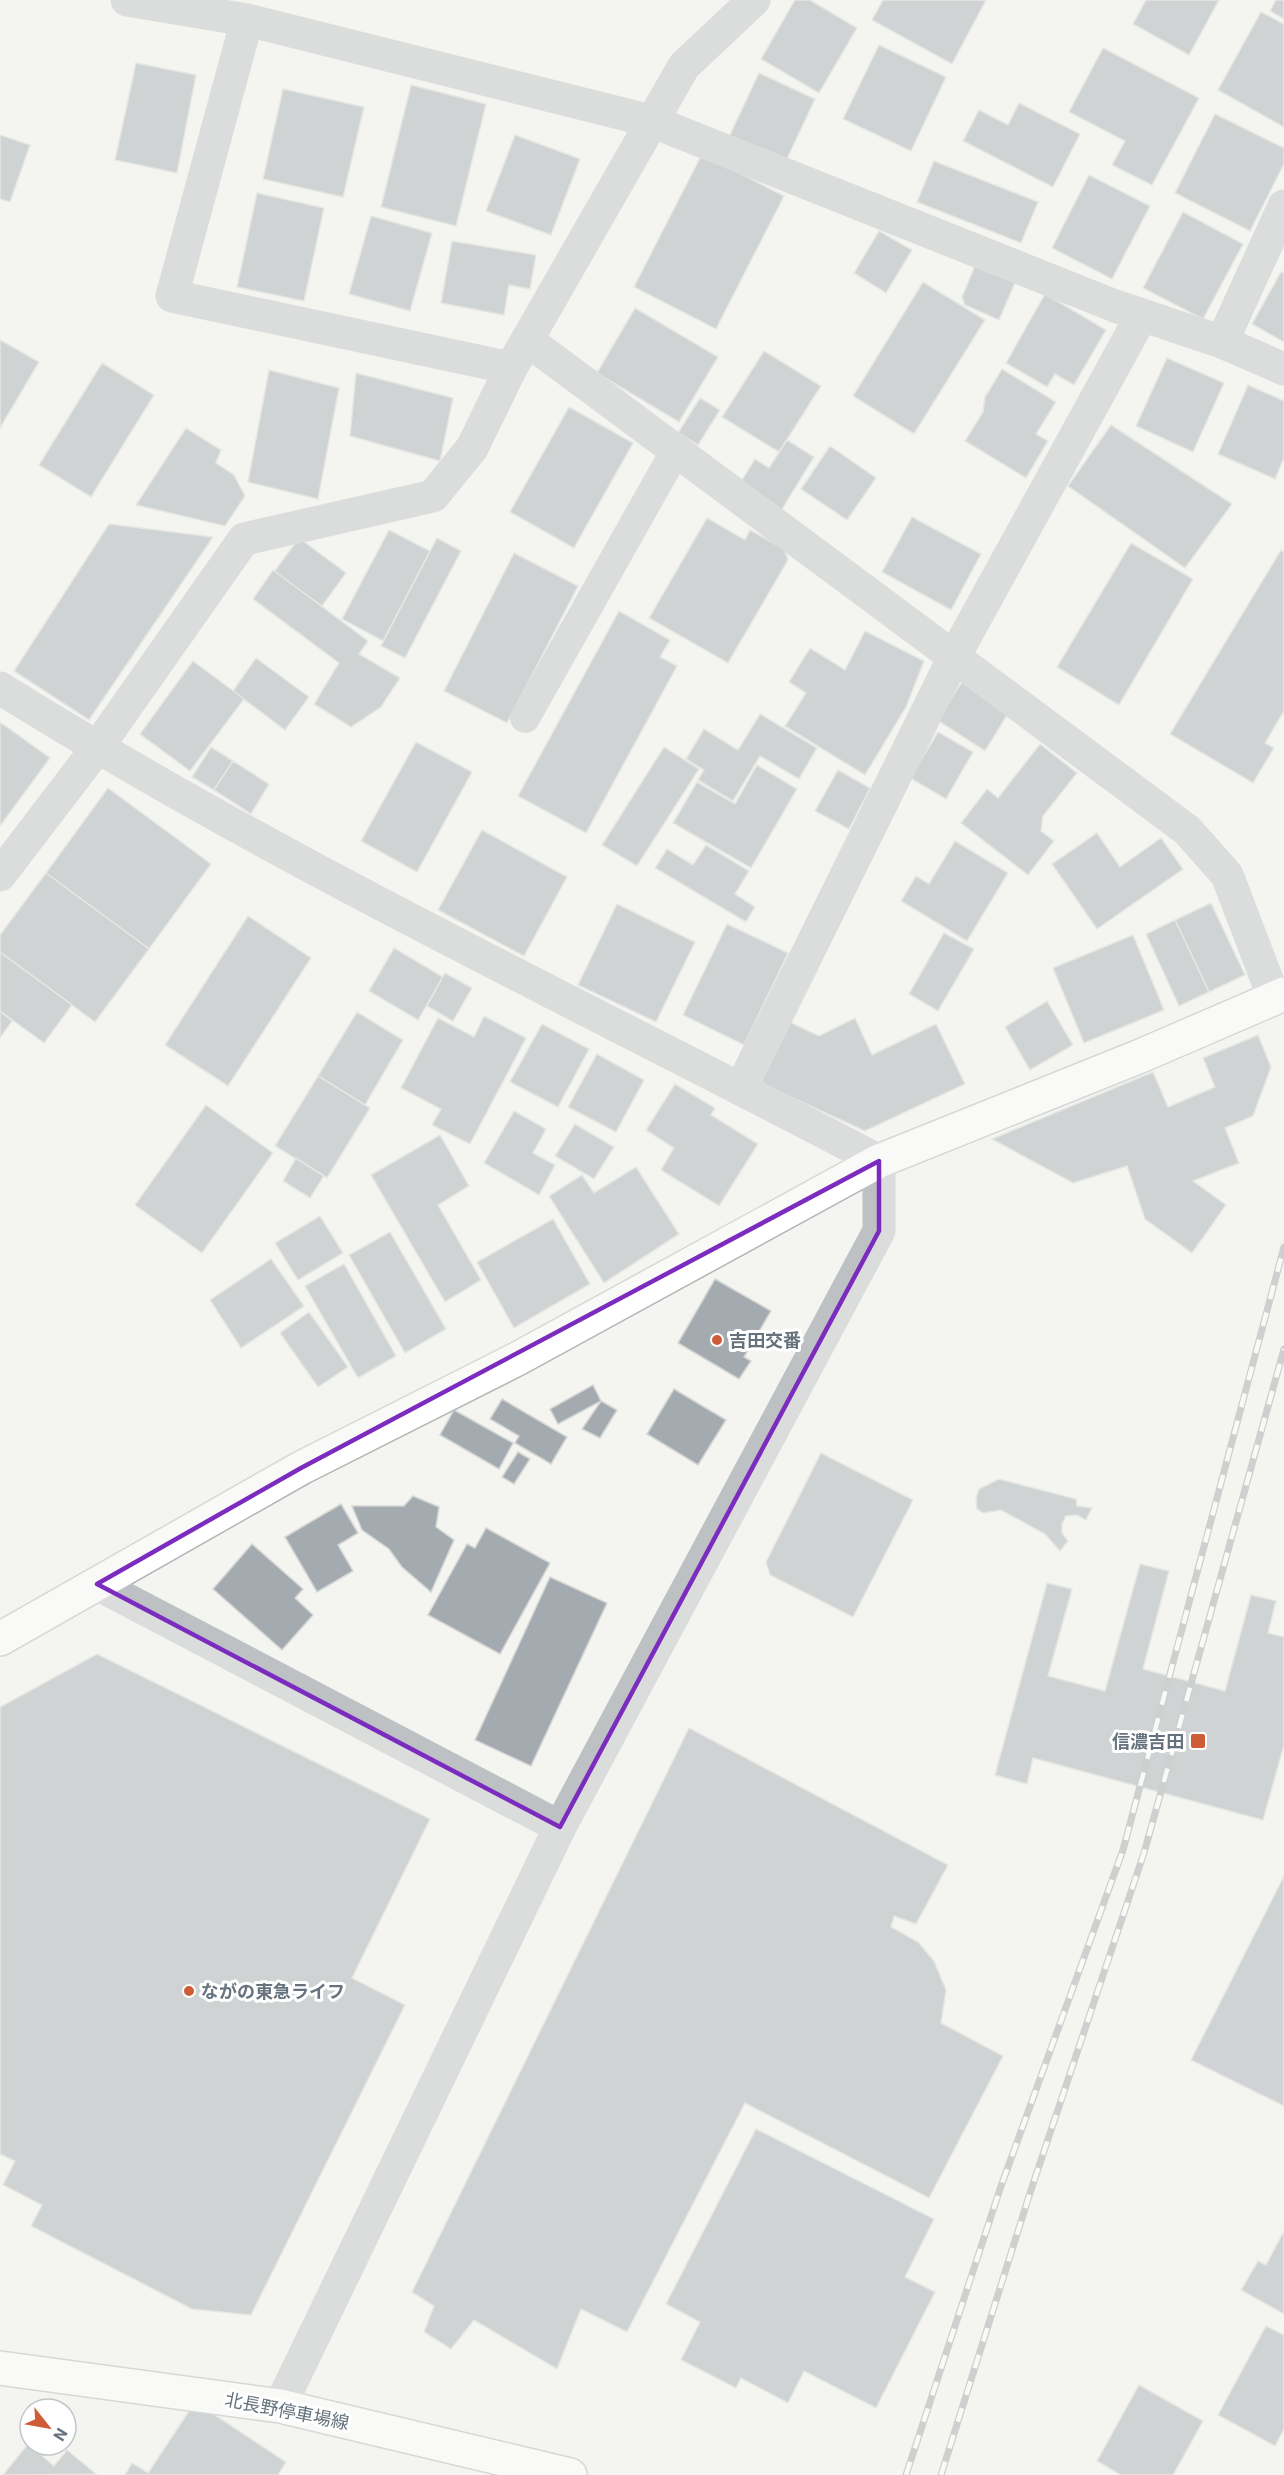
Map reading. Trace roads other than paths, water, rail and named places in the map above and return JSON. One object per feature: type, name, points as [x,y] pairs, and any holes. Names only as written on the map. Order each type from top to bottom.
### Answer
[{"type":"street","points":[[127,0],[247,20],[651,121],[1142,315],[1222,342],[1284,369]]},
{"type":"street","points":[[0,875],[96,748],[244,539],[433,496],[472,448],[511,368],[684,66],[754,0]]},
{"type":"street","points":[[247,20],[172,296],[511,368]]},
{"type":"street","points":[[1222,342],[1284,206]]},
{"type":"street","points":[[741,1088],[954,657],[1142,315]]},
{"type":"street","points":[[0,1639],[301,1468],[517,1359],[879,1161],[1138,1057],[1279,996],[1227,875],[1187,830],[527,340]]},
{"type":"street","points":[[0,688],[96,748],[442,937],[741,1088],[879,1161]]},
{"type":"street","points":[[280,2406],[560,1827],[879,1231],[879,1161]]},
{"type":"street","points":[[97,1584],[560,1827]]},
{"type":"street","name":"北長野停車場線","points":[[2,2371],[280,2406],[570,2475]]},
{"type":"lane","points":[[525,718],[676,450]]},
{"type":"railway","points":[[906,2475],[1000,2189],[1123,1850],[1284,1247]]},
{"type":"railway","points":[[941,2475],[1030,2193],[1144,1853],[1284,1349]]},
{"type":"place","name":"吉田交番","points":[[717,1340]]},
{"type":"place","name":"信濃吉田","points":[[1198,1741]]},
{"type":"place","name":"ながの東急ライフ","points":[[189,1991]]}]
